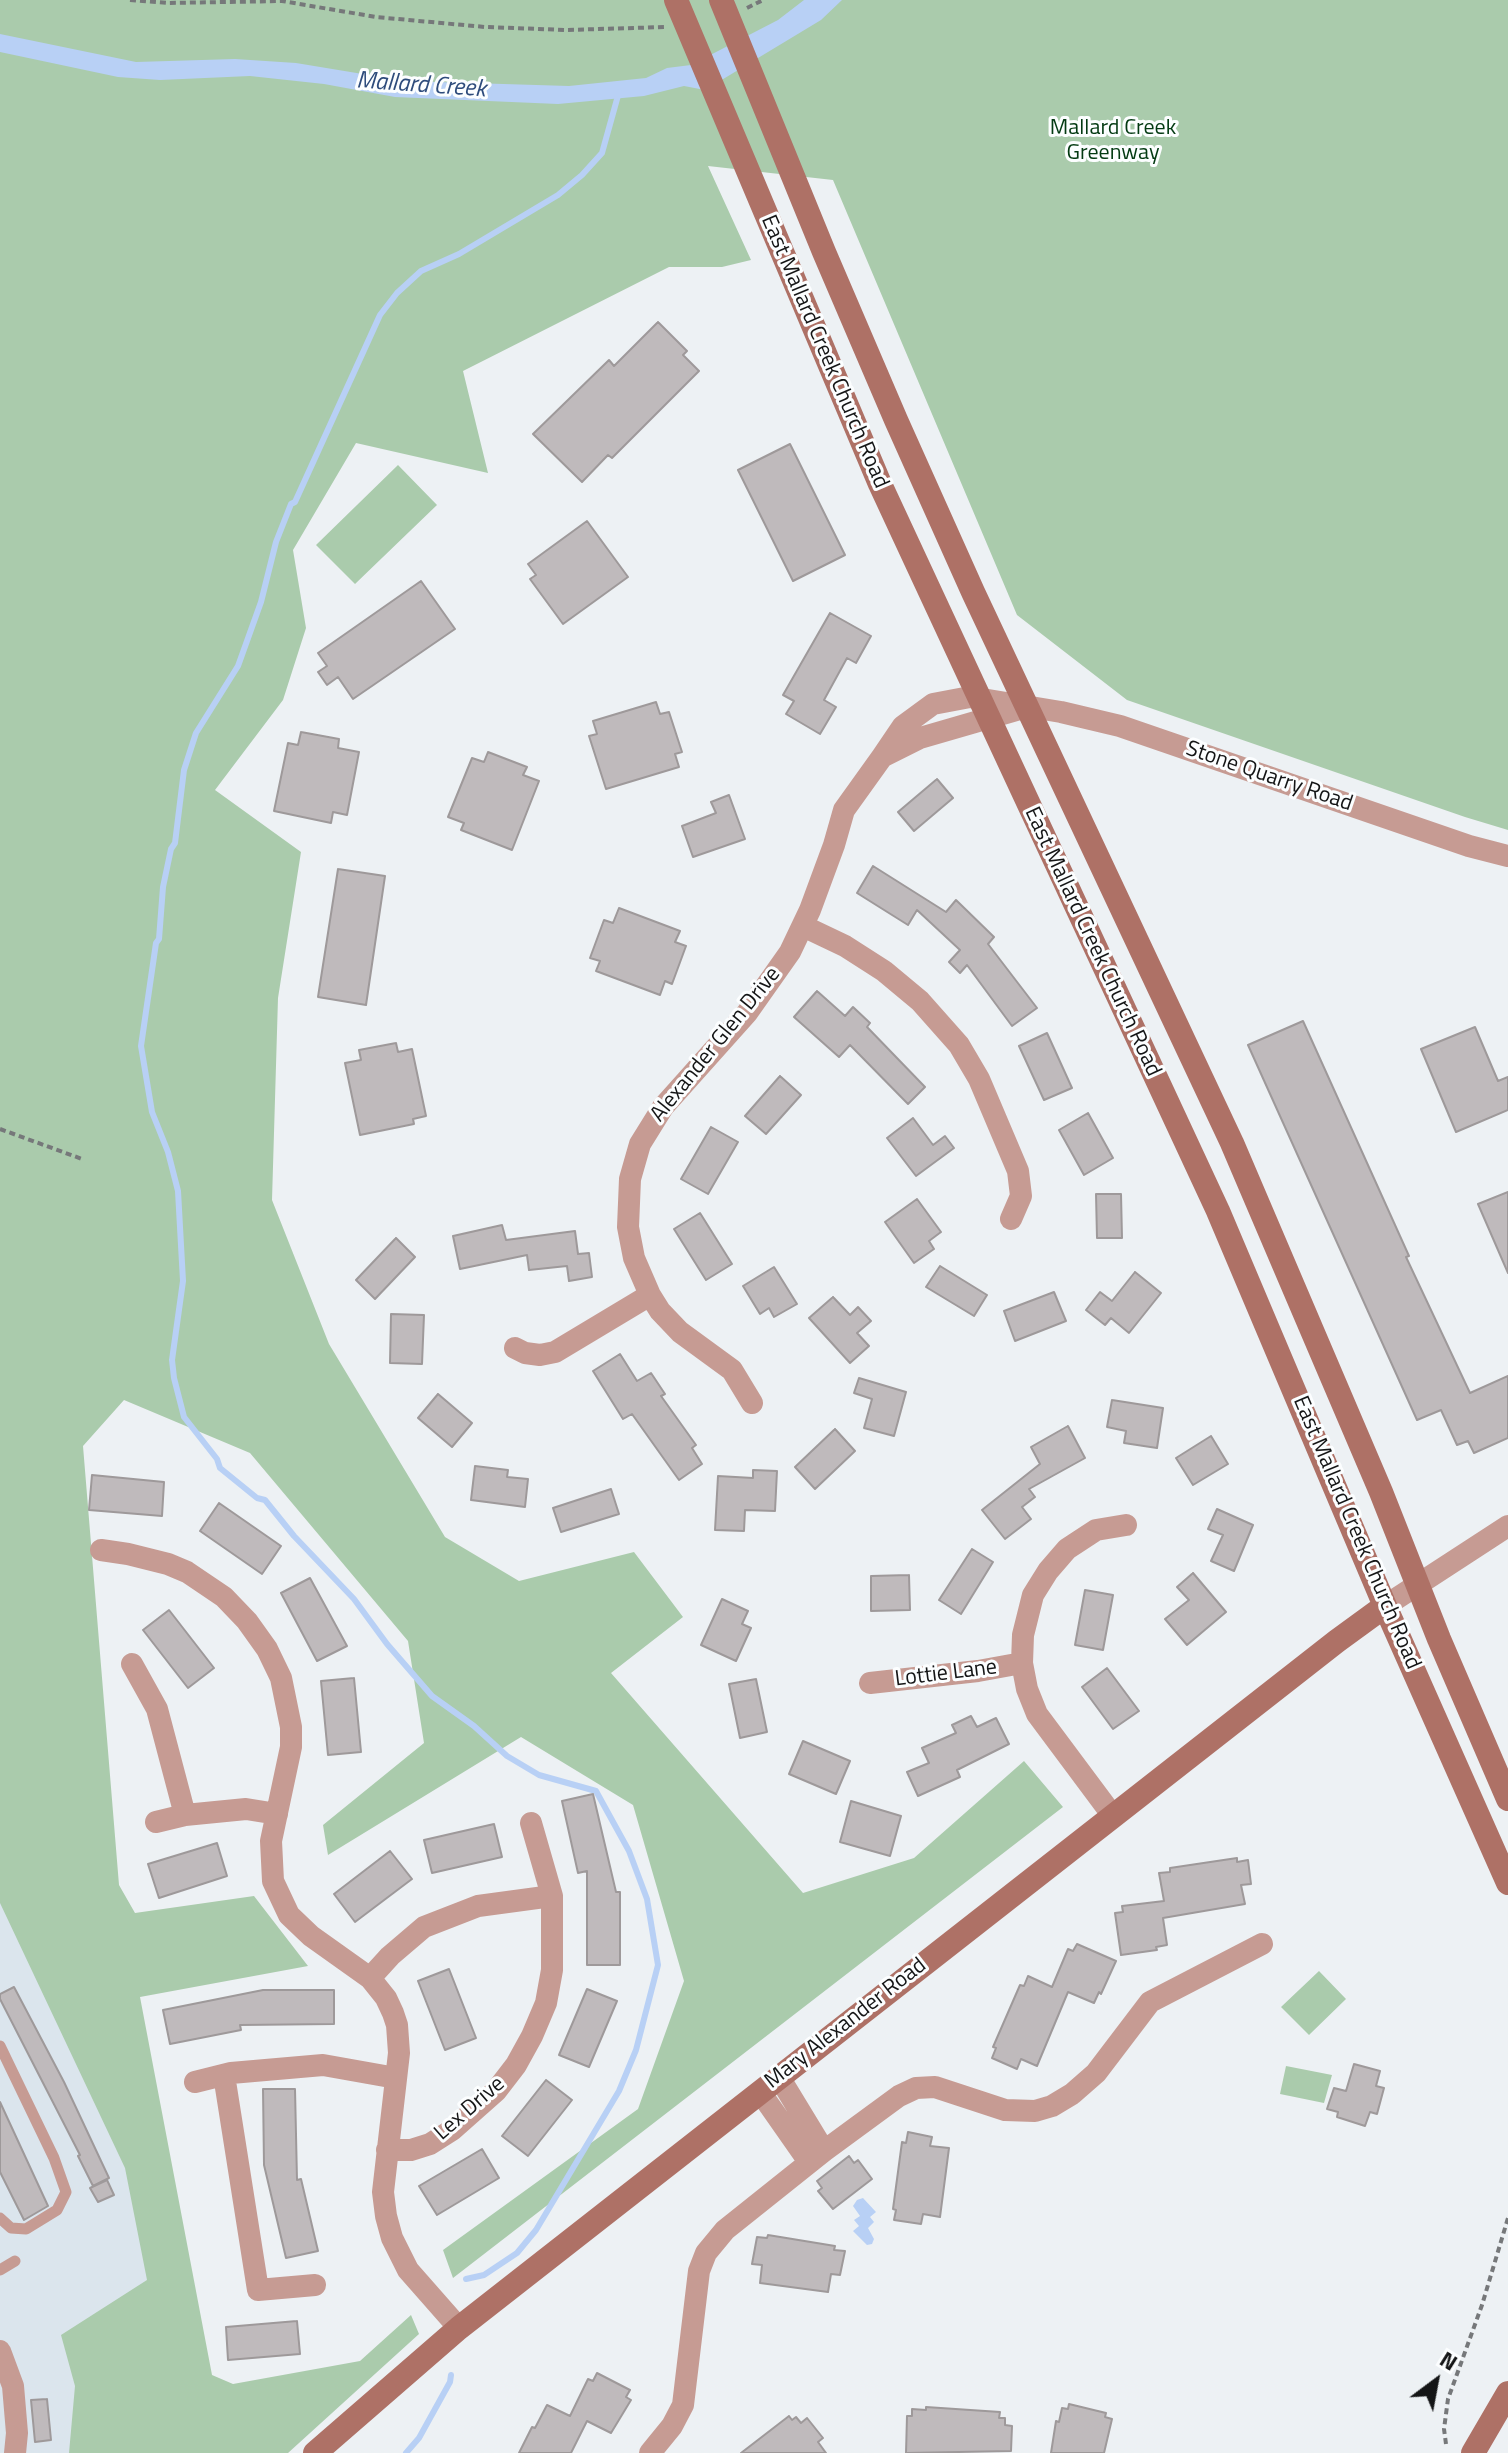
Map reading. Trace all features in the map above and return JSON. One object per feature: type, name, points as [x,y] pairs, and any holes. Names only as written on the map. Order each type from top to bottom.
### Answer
[{"type":"main road","name":"East Mallard Creek Church Road","points":[[676,0],[880,484],[1218,1211],[1385,1606],[1508,1883]]},
{"type":"main road","name":"East Mallard Creek Church Road","points":[[721,0],[896,420],[1232,1143],[1508,1799]]},
{"type":"main road","name":"Mary Alexander Road","points":[[315,2453],[459,2328],[1385,1606]]},
{"type":"main road","points":[[1473,2453],[1508,2393]]},
{"type":"street","name":"Alexander Glen Drive","points":[[752,1403],[732,1370],[680,1332],[660,1311],[634,1258],[628,1227],[630,1179],[640,1144],[663,1107],[747,1013],[778,972],[803,926],[844,810],[903,726],[933,704],[957,698],[984,709]]},
{"type":"street","name":"Alexander Glen Drive","points":[[882,757],[984,709],[1027,707]]},
{"type":"street","name":"Stone Quarry Road","points":[[1027,707],[1120,726],[1469,846],[1508,856]]},
{"type":"street","points":[[803,926],[845,946],[884,971],[920,1001],[959,1045],[979,1079],[1018,1171],[1021,1196],[1011,1219]]},
{"type":"street","points":[[515,1348],[540,1355],[555,1352],[650,1295]]},
{"type":"street","points":[[1113,1816],[1037,1714],[1027,1689],[1022,1663],[1025,1621],[1033,1595],[1048,1571],[1067,1549],[1087,1535],[1096,1530],[1126,1525]]},
{"type":"street","points":[[1385,1606],[1508,1526]]},
{"type":"street","points":[[101,1550],[142,1557],[187,1572],[224,1597],[247,1621],[267,1649],[281,1678],[291,1727],[291,1747],[271,1841],[271,1865],[281,1902],[289,1915],[311,1936],[370,1978],[386,1998],[397,2025],[399,2053],[383,2192],[392,2238],[408,2270],[422,2289],[459,2328]]},
{"type":"street","name":"Lottie Lane","points":[[870,1683],[1022,1663]]},
{"type":"street","points":[[132,1664],[157,1709],[185,1815]]},
{"type":"street","points":[[156,1822],[185,1815],[246,1809],[277,1814]]},
{"type":"street","name":"Lex Drive","points":[[387,2150],[411,2150],[430,2144],[452,2130],[496,2091],[516,2065],[546,2003],[552,1970],[552,1896],[531,1823]]},
{"type":"street","points":[[370,1978],[424,1927],[478,1906],[552,1896]]},
{"type":"street","points":[[650,2453],[672,2426],[683,2405],[699,2271],[706,2253],[725,2230],[816,2156],[899,2096],[916,2088],[935,2087],[1005,2110],[1035,2111],[1052,2106],[1072,2094],[1096,2073],[1150,2002],[1262,1944]]},
{"type":"street","points":[[195,2082],[260,2069],[323,2065],[396,2078]]},
{"type":"street","points":[[224,2075],[258,2290],[315,2285]]},
{"type":"street","points":[[779,2077],[816,2156]]},
{"type":"street","points":[[760,2092],[816,2156]]},
{"type":"street","points":[[0,2351],[13,2386],[17,2433],[15,2453]]},
{"type":"lane","points":[[0,2046],[54,2158],[66,2192],[57,2210],[26,2229],[11,2228],[0,2218]]},
{"type":"lane","points":[[0,2270],[15,2261]]},
{"type":"path","points":[[130,0],[168,3],[282,1],[376,17],[498,28],[567,30],[666,27]]},
{"type":"path","points":[[746,8],[763,0]]},
{"type":"path","points":[[0,1129],[82,1159]]},
{"type":"path","points":[[1446,2444],[1444,2429],[1448,2399],[1482,2305],[1508,2218]]},
{"type":"shaded area","points":[[0,1395],[119,1885],[215,2453],[0,2453]]},
{"type":"green space","name":"Mallard Creek Greenway","points":[[0,0],[1508,0],[1508,830],[1127,700],[1017,615],[833,180],[708,166],[751,260],[722,267],[669,267],[463,371],[488,473],[356,443],[293,550],[306,628],[283,700],[215,790],[301,852],[278,998],[272,1200],[329,1344],[445,1537],[519,1581],[634,1552],[683,1617],[611,1673],[803,1893],[914,1858],[1024,1761],[1063,1807],[453,2278],[443,2250],[638,2109],[684,1981],[633,1805],[521,1737],[328,1855],[323,1825],[424,1743],[408,1641],[250,1453],[124,1400],[83,1446],[119,1885],[135,1913],[254,1896],[308,1966],[140,1997],[212,2375],[233,2384],[360,2361],[411,2315],[419,2334],[288,2453],[69,2453],[75,2386],[61,2335],[147,2280],[125,2168],[0,1903]]},
{"type":"green space","points":[[398,465],[437,505],[355,584],[316,545]]},
{"type":"green space","points":[[1319,1971],[1346,1999],[1309,2035],[1281,2007]]},
{"type":"green space","points":[[1286,2066],[1332,2075],[1324,2103],[1280,2094]]},
{"type":"water","name":"Mallard Creek","points":[[804,0],[842,0],[821,20],[705,90],[684,86],[644,96],[558,104],[395,97],[324,84],[250,76],[160,80],[118,77],[0,52],[0,34],[136,62],[235,59],[296,63],[405,81],[569,86],[646,78],[667,68],[691,65],[778,20]]},
{"type":"water","points":[[863,2198],[876,2212],[870,2217],[874,2222],[868,2228],[874,2239],[872,2244],[867,2245],[853,2231],[859,2226],[854,2220],[860,2216],[853,2206]]},
{"type":"building","points":[[658,322],[687,351],[683,355],[699,371],[612,458],[608,455],[582,482],[533,434],[609,360],[614,366]]},
{"type":"building","points":[[790,444],[845,555],[793,581],[738,470]]},
{"type":"building","points":[[587,521],[628,577],[563,624],[530,579],[536,575],[528,564]]},
{"type":"building","points":[[421,581],[455,629],[353,699],[338,677],[327,685],[318,672],[327,666],[318,653]]},
{"type":"building","points":[[830,613],[871,636],[856,663],[847,658],[824,700],[836,707],[820,734],[786,714],[794,701],[783,695]]},
{"type":"building","points":[[656,702],[660,714],[669,712],[682,752],[675,754],[679,767],[606,789],[589,736],[597,734],[593,721]]},
{"type":"building","points":[[301,732],[339,739],[338,748],[359,752],[347,815],[333,812],[331,823],[274,811],[288,743],[298,745]]},
{"type":"building","points":[[488,752],[527,767],[523,775],[539,781],[512,850],[461,830],[464,823],[448,817],[472,758],[484,762]]},
{"type":"building","points":[[937,779],[953,798],[914,831],[898,812]]},
{"type":"building","points":[[729,795],[745,839],[693,857],[682,826],[716,813],[711,802]]},
{"type":"building","points":[[873,866],[946,912],[956,900],[994,937],[988,944],[1037,1008],[1012,1026],[967,965],[960,973],[949,962],[960,950],[917,910],[908,925],[857,893]]},
{"type":"building","points":[[338,869],[385,876],[366,1005],[318,997]]},
{"type":"building","points":[[619,908],[680,931],[675,942],[686,946],[672,984],[665,981],[660,995],[596,971],[600,961],[590,958],[604,920],[613,923]]},
{"type":"building","points":[[817,991],[845,1016],[853,1007],[870,1023],[867,1027],[925,1087],[908,1104],[850,1045],[839,1057],[794,1017]]},
{"type":"building","points":[[1303,1021],[1409,1256],[1406,1257],[1470,1393],[1508,1376],[1508,1438],[1474,1453],[1468,1441],[1457,1445],[1441,1410],[1417,1420],[1248,1045]]},
{"type":"building","points":[[1475,1027],[1498,1081],[1508,1077],[1508,1110],[1456,1132],[1421,1049]]},
{"type":"building","points":[[1047,1033],[1072,1088],[1044,1100],[1019,1046]]},
{"type":"building","points":[[396,1043],[398,1052],[412,1049],[426,1116],[413,1119],[414,1124],[360,1135],[345,1063],[361,1060],[359,1050]]},
{"type":"building","points":[[780,1076],[801,1095],[766,1134],[745,1116]]},
{"type":"building","points":[[1088,1113],[1113,1158],[1084,1175],[1059,1130]]},
{"type":"building","points":[[913,1118],[933,1145],[945,1136],[954,1148],[916,1176],[887,1138]]},
{"type":"building","points":[[711,1127],[738,1142],[708,1194],[681,1179]]},
{"type":"building","points":[[1508,1192],[1508,1273],[1478,1204]]},
{"type":"building","points":[[1096,1194],[1121,1194],[1122,1238],[1097,1238]]},
{"type":"building","points":[[917,1199],[941,1232],[929,1241],[934,1249],[914,1263],[885,1222]]},
{"type":"building","points":[[700,1213],[732,1264],[706,1280],[674,1229]]},
{"type":"building","points":[[502,1225],[506,1240],[575,1231],[578,1254],[589,1253],[592,1277],[569,1281],[567,1266],[529,1270],[527,1255],[460,1269],[453,1236]]},
{"type":"building","points":[[396,1238],[415,1257],[375,1299],[356,1280]]},
{"type":"building","points":[[940,1266],[987,1295],[974,1316],[926,1287]]},
{"type":"building","points":[[774,1267],[797,1304],[774,1317],[769,1308],[760,1314],[743,1286]]},
{"type":"building","points":[[1135,1272],[1161,1293],[1129,1333],[1111,1318],[1105,1325],[1086,1310],[1100,1292],[1112,1301]]},
{"type":"building","points":[[1054,1292],[1066,1321],[1015,1341],[1004,1311]]},
{"type":"building","points":[[833,1297],[850,1315],[858,1307],[871,1321],[857,1333],[869,1346],[850,1363],[809,1318]]},
{"type":"building","points":[[391,1314],[424,1315],[422,1364],[390,1363]]},
{"type":"building","points":[[620,1354],[637,1381],[651,1373],[665,1394],[661,1396],[696,1445],[692,1448],[702,1464],[679,1480],[632,1414],[623,1419],[593,1371]]},
{"type":"building","points":[[859,1378],[906,1392],[894,1436],[864,1428],[872,1399],[854,1393]]},
{"type":"building","points":[[438,1394],[472,1423],[452,1447],[418,1418]]},
{"type":"building","points":[[1112,1400],[1163,1408],[1157,1448],[1124,1443],[1126,1431],[1107,1427]]},
{"type":"building","points":[[1068,1426],[1085,1458],[1029,1489],[1035,1497],[1022,1507],[1031,1519],[1005,1539],[982,1510],[1040,1464],[1031,1447]]},
{"type":"building","points":[[835,1429],[855,1451],[815,1489],[795,1467]]},
{"type":"building","points":[[1211,1436],[1228,1464],[1193,1485],[1176,1458]]},
{"type":"building","points":[[475,1466],[508,1470],[507,1477],[528,1479],[525,1507],[471,1500]]},
{"type":"building","points":[[753,1470],[777,1471],[775,1511],[745,1510],[744,1531],[715,1530],[718,1476],[753,1478]]},
{"type":"building","points":[[92,1475],[164,1482],[162,1516],[89,1510]]},
{"type":"building","points":[[611,1489],[619,1514],[561,1532],[553,1508]]},
{"type":"building","points":[[219,1503],[281,1546],[262,1574],[200,1531]]},
{"type":"building","points":[[1217,1509],[1253,1525],[1234,1571],[1211,1561],[1223,1535],[1208,1529]]},
{"type":"building","points":[[972,1549],[993,1562],[961,1614],[939,1600]]},
{"type":"building","points":[[1193,1573],[1226,1612],[1187,1645],[1165,1619],[1189,1600],[1177,1587]]},
{"type":"building","points":[[909,1575],[910,1610],[871,1611],[871,1576]]},
{"type":"building","points":[[310,1578],[347,1646],[317,1661],[281,1593]]},
{"type":"building","points":[[1085,1590],[1113,1595],[1103,1650],[1075,1645]]},
{"type":"building","points":[[722,1599],[748,1611],[742,1624],[751,1628],[736,1661],[701,1645]]},
{"type":"building","points":[[169,1610],[214,1668],[188,1688],[143,1630]]},
{"type":"building","points":[[1107,1668],[1139,1711],[1113,1729],[1082,1687]]},
{"type":"building","points":[[354,1678],[361,1752],[328,1755],[321,1681]]},
{"type":"building","points":[[756,1679],[767,1732],[740,1738],[729,1684]]},
{"type":"building","points":[[971,1716],[977,1727],[996,1718],[1009,1744],[957,1770],[960,1777],[918,1796],[907,1772],[929,1763],[922,1748],[956,1733],[952,1725]]},
{"type":"building","points":[[803,1741],[850,1761],[836,1794],[789,1774]]},
{"type":"building","points":[[593,1794],[616,1892],[620,1892],[620,1965],[587,1965],[587,1871],[578,1873],[562,1801]]},
{"type":"building","points":[[851,1801],[901,1816],[890,1856],[840,1842]]},
{"type":"building","points":[[494,1824],[502,1857],[432,1873],[424,1840]]},
{"type":"building","points":[[217,1843],[227,1876],[159,1898],[148,1864]]},
{"type":"building","points":[[390,1851],[412,1879],[355,1922],[334,1894]]},
{"type":"building","points":[[1237,1858],[1237,1862],[1248,1860],[1251,1884],[1241,1885],[1245,1904],[1163,1918],[1167,1945],[1156,1947],[1157,1950],[1121,1955],[1115,1913],[1123,1912],[1122,1906],[1164,1901],[1159,1873],[1170,1872],[1170,1868]]},
{"type":"building","points":[[1077,1944],[1116,1961],[1101,1994],[1099,1992],[1094,2003],[1068,1992],[1037,2066],[1021,2059],[1017,2069],[992,2058],[996,2048],[993,2047],[1020,1985],[1024,1986],[1028,1976],[1052,1987],[1068,1949],[1073,1951]]},
{"type":"building","points":[[449,1969],[476,2038],[445,2050],[418,1981]]},
{"type":"building","points":[[14,1987],[64,2082],[109,2178],[93,2186],[0,1999],[0,1994]]},
{"type":"building","points":[[587,1989],[617,2001],[589,2067],[559,2055]]},
{"type":"building","points":[[263,1990],[334,1990],[334,2024],[240,2025],[241,2030],[170,2044],[163,2010]]},
{"type":"building","points":[[1354,2064],[1380,2071],[1376,2086],[1384,2088],[1377,2114],[1370,2112],[1365,2126],[1337,2117],[1338,2112],[1327,2109],[1334,2088],[1346,2091]]},
{"type":"building","points":[[546,2080],[572,2100],[528,2156],[502,2136]]},
{"type":"building","points":[[263,2089],[295,2089],[297,2180],[301,2179],[318,2251],[286,2258],[264,2165]]},
{"type":"building","points":[[0,2102],[48,2206],[24,2220],[0,2172]]},
{"type":"building","points":[[908,2132],[932,2137],[930,2146],[949,2148],[940,2217],[923,2214],[921,2224],[894,2220],[902,2142],[906,2143]]},
{"type":"building","points":[[482,2149],[499,2178],[437,2215],[419,2186]]},
{"type":"building","points":[[849,2156],[854,2163],[858,2160],[872,2179],[833,2209],[818,2191],[822,2188],[817,2181]]},
{"type":"building","points":[[107,2180],[114,2195],[98,2202],[90,2188]]},
{"type":"building","points":[[768,2235],[835,2246],[834,2250],[845,2251],[840,2275],[831,2274],[828,2292],[760,2283],[762,2265],[752,2264],[757,2237],[767,2238]]},
{"type":"building","points":[[297,2321],[300,2354],[228,2360],[226,2327]]},
{"type":"building","points":[[597,2373],[630,2390],[626,2397],[631,2400],[611,2433],[587,2421],[571,2453],[519,2453],[547,2405],[570,2416],[588,2379],[593,2381]]},
{"type":"building","points":[[47,2399],[51,2440],[35,2442],[31,2400]]},
{"type":"building","points":[[1069,2404],[1106,2413],[1105,2417],[1112,2419],[1104,2453],[1051,2453],[1056,2421],[1059,2422],[1062,2408],[1068,2409]]},
{"type":"building","points":[[926,2407],[1000,2412],[999,2418],[1005,2418],[1005,2425],[1012,2426],[1011,2451],[906,2453],[907,2416],[912,2416],[912,2409],[926,2410]]},
{"type":"building","points":[[789,2416],[792,2420],[796,2417],[801,2423],[807,2418],[823,2438],[818,2442],[826,2453],[741,2453]]},
{"type":"waterway","points":[[466,2279],[484,2275],[517,2253],[536,2230],[619,2091],[636,2050],[658,1965],[647,1899],[629,1851],[596,1791],[539,1775],[507,1756],[474,1726],[432,1696],[387,1644],[354,1599],[294,1536],[265,1500],[257,1498],[220,1468],[217,1459],[184,1417],[172,1360],[183,1281],[178,1191],[168,1152],[152,1112],[141,1046],[159,939],[163,887],[175,843],[184,770],[196,733],[238,666],[261,602],[276,542],[291,504],[295,502],[380,315],[397,293],[421,271],[459,254],[558,195],[582,175],[602,153],[619,92]]},
{"type":"waterway","points":[[406,2453],[419,2438],[451,2375]]}]
